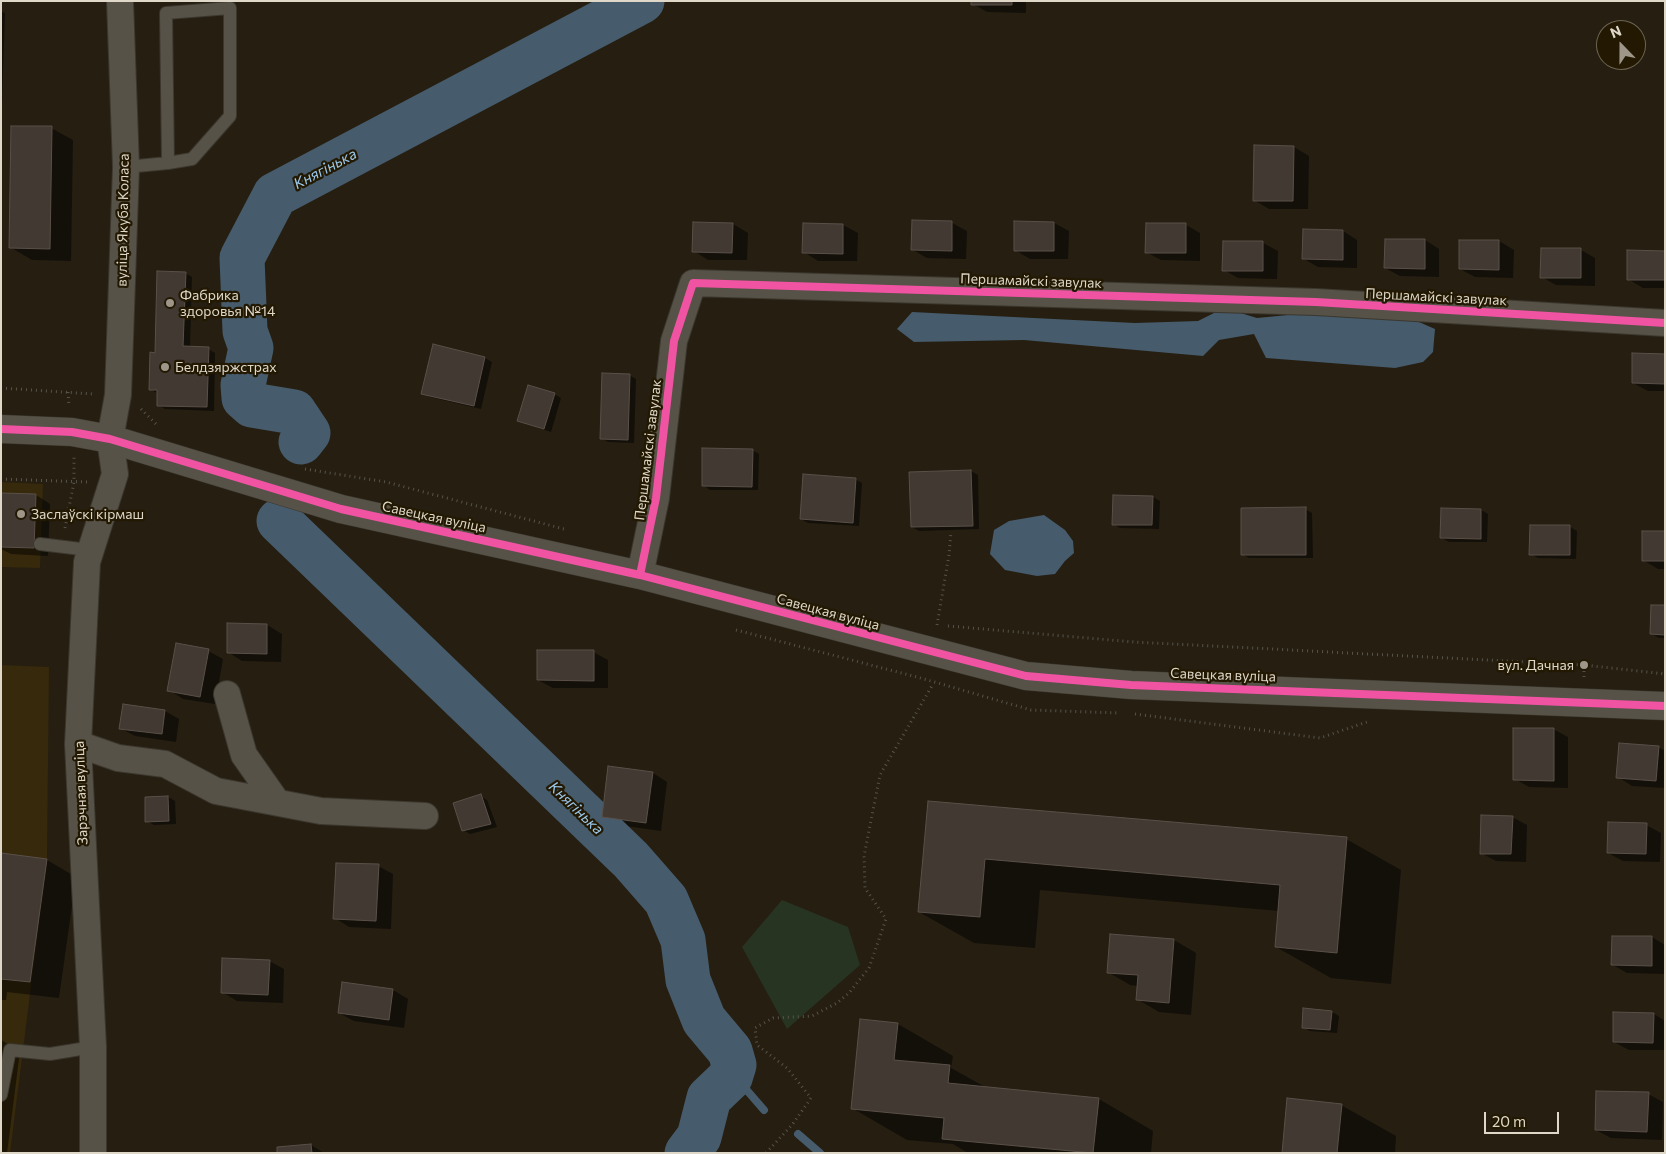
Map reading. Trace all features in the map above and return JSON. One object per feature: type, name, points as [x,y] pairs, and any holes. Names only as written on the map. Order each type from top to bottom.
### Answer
[{"type":"main road","name":"Савецкая вуліца","points":[[1,429],[72,432],[110,439],[341,509],[640,575],[1026,676],[1131,685],[1665,706]]},
{"type":"street","name":"вуліца Якуба Коласа","points":[[110,439],[118,395],[126,167],[120,1]]},
{"type":"street","name":"Першамайскі завулак","points":[[640,575],[656,498],[674,341],[693,283],[1316,302],[1665,323]]},
{"type":"street","name":"Зарэчная вуліца","points":[[93,1153],[93,1047],[78,744],[89,550],[115,474],[110,439]]},
{"type":"street","points":[[227,694],[244,754],[277,802]]},
{"type":"street","points":[[78,744],[118,758],[165,764],[216,791],[321,811],[425,816]]},
{"type":"lane","points":[[126,167],[168,163],[192,159],[230,116],[230,8],[166,13],[168,163]]},
{"type":"lane","points":[[40,544],[89,550]]},
{"type":"lane","points":[[1,1095],[10,1050],[50,1054],[93,1047]]},
{"type":"path","points":[[1,388],[130,397],[157,426]]},
{"type":"path","points":[[61,547],[74,482],[68,392]]},
{"type":"path","points":[[300,468],[386,482],[569,530]]},
{"type":"path","points":[[1,479],[93,482],[115,474]]},
{"type":"path","points":[[937,625],[951,532]]},
{"type":"path","points":[[927,623],[1134,642],[1584,665],[1665,674]]},
{"type":"path","points":[[766,1153],[792,1125],[811,1098],[787,1068],[757,1045],[755,1028],[773,1018],[812,1016],[837,1003],[849,993],[869,968],[886,919],[865,888],[864,856],[880,775],[933,684]]},
{"type":"shaded area","name":"Заслаўскі кірмаш","points":[[1,482],[43,484],[40,568],[1,567]]},
{"type":"shaded area","points":[[1,665],[49,667],[47,859],[10,1153],[1,1153]]},
{"type":"green space","points":[[782,900],[848,927],[860,965],[787,1029],[742,947]]},
{"type":"water","points":[[1224,308],[1257,318],[1329,311],[1419,322],[1435,329],[1433,352],[1423,362],[1395,368],[1266,358],[1254,334],[1219,340],[1203,356],[1024,340],[914,342],[897,329],[912,312],[1135,323],[1198,321]]},
{"type":"water","points":[[1044,515],[1065,530],[1073,541],[1074,553],[1055,574],[1037,576],[1005,570],[990,554],[994,530],[1009,521]]},
{"type":"building","points":[[971,1],[1012,1],[1012,5],[971,5]]},
{"type":"building","points":[[11,126],[52,126],[50,249],[9,248]]},
{"type":"building","points":[[1254,145],[1294,146],[1293,201],[1253,201]]},
{"type":"building","points":[[912,220],[952,221],[952,251],[911,250]]},
{"type":"building","points":[[1014,221],[1054,222],[1054,251],[1014,251]]},
{"type":"building","points":[[693,222],[733,223],[732,253],[692,252]]},
{"type":"building","points":[[803,223],[843,224],[843,254],[802,253]]},
{"type":"building","points":[[1146,223],[1186,223],[1186,253],[1145,253]]},
{"type":"building","points":[[1303,229],[1343,230],[1343,260],[1302,259]]},
{"type":"building","points":[[1385,239],[1425,239],[1425,269],[1384,268]]},
{"type":"building","points":[[1459,240],[1499,240],[1499,270],[1459,269]]},
{"type":"building","points":[[1223,241],[1263,241],[1263,271],[1222,271]]},
{"type":"building","points":[[1541,248],[1581,248],[1581,278],[1540,278]]},
{"type":"building","points":[[1627,250],[1665,251],[1665,280],[1627,280]]},
{"type":"building","points":[[157,271],[186,272],[183,346],[209,347],[207,407],[157,406],[157,390],[149,390],[150,352],[155,353]]},
{"type":"building","points":[[433,344],[485,357],[474,406],[421,394]]},
{"type":"building","points":[[1632,353],[1665,354],[1665,384],[1632,383]]},
{"type":"building","points":[[602,373],[630,374],[628,440],[600,439]]},
{"type":"building","points":[[528,385],[555,393],[544,429],[517,421]]},
{"type":"building","points":[[702,448],[753,449],[752,487],[702,486]]},
{"type":"building","points":[[971,470],[973,526],[911,527],[909,472]]},
{"type":"building","points":[[803,474],[856,478],[853,523],[800,519]]},
{"type":"building","points":[[1,493],[36,494],[34,548],[1,547]]},
{"type":"building","points":[[1113,495],[1153,496],[1152,525],[1112,525]]},
{"type":"building","points":[[1306,507],[1306,555],[1241,555],[1241,508]]},
{"type":"building","points":[[1441,508],[1481,509],[1481,539],[1440,538]]},
{"type":"building","points":[[1530,525],[1570,525],[1570,555],[1529,555]]},
{"type":"building","points":[[1642,531],[1665,531],[1665,561],[1642,561]]},
{"type":"building","points":[[1651,605],[1665,605],[1665,635],[1650,634]]},
{"type":"building","points":[[227,623],[267,624],[267,654],[227,653]]},
{"type":"building","points":[[176,643],[209,649],[200,697],[167,691]]},
{"type":"building","points":[[537,650],[594,650],[594,681],[537,680]]},
{"type":"building","points":[[123,704],[165,710],[162,734],[119,729]]},
{"type":"building","points":[[1513,728],[1554,728],[1554,781],[1513,780]]},
{"type":"building","points":[[1619,743],[1659,746],[1656,781],[1616,778]]},
{"type":"building","points":[[608,766],[653,772],[646,823],[602,817]]},
{"type":"building","points":[[481,794],[491,824],[462,831],[453,803]]},
{"type":"building","points":[[168,796],[169,821],[145,822],[145,797]]},
{"type":"building","points":[[928,801],[1347,837],[1337,953],[1275,947],[1280,885],[985,859],[980,917],[918,912]]},
{"type":"building","points":[[1481,815],[1513,816],[1511,854],[1480,854]]},
{"type":"building","points":[[1608,822],[1647,823],[1646,854],[1607,853]]},
{"type":"building","points":[[1,853],[47,859],[30,982],[1,979]]},
{"type":"building","points":[[336,863],[379,864],[376,921],[333,919]]},
{"type":"building","points":[[1110,934],[1174,939],[1169,1003],[1136,1000],[1138,975],[1107,973]]},
{"type":"building","points":[[1612,936],[1652,936],[1652,966],[1611,965]]},
{"type":"building","points":[[222,958],[270,960],[268,995],[221,993]]},
{"type":"building","points":[[342,982],[393,989],[389,1020],[338,1013]]},
{"type":"building","points":[[1303,1008],[1332,1011],[1330,1030],[1302,1028]]},
{"type":"building","points":[[1613,1012],[1654,1013],[1653,1043],[1613,1042]]},
{"type":"building","points":[[860,1019],[898,1023],[894,1060],[950,1065],[948,1083],[1099,1098],[1093,1153],[942,1139],[944,1118],[851,1109]]},
{"type":"building","points":[[1596,1091],[1649,1092],[1647,1132],[1595,1130]]},
{"type":"building","points":[[1287,1098],[1342,1104],[1337,1153],[1282,1153]]},
{"type":"building","points":[[311,1144],[312,1153],[277,1153],[277,1147]]},
{"type":"waterway","name":"Княгінька","points":[[301,442],[308,433],[294,412],[252,405],[244,398],[243,385],[251,348],[245,331],[242,258],[275,195],[642,1]]},
{"type":"waterway","name":"Княгінька","points":[[279,521],[631,860],[666,900],[683,940],[688,980],[704,1020],[730,1051],[734,1065],[730,1078],[709,1098],[699,1137],[687,1153]]},
{"type":"waterway","points":[[730,1078],[744,1087],[764,1110]]},
{"type":"waterway","points":[[798,1134],[820,1153]]},
{"type":"cycle path","points":[[640,575],[656,498],[674,341],[693,283],[1316,302],[1665,323]]},
{"type":"cycle path","points":[[1,429],[72,432],[110,439],[341,509],[640,575],[1026,676],[1131,685],[1665,706]]},
{"type":"place","name":"Фабрика здоровья №14","points":[[170,303]]},
{"type":"place","name":"Белдзяржстрах","points":[[165,367]]},
{"type":"place","name":"Заслаўскі кірмаш","points":[[21,514]]},
{"type":"place","name":"вул. Дачная","points":[[1584,665]]}]
